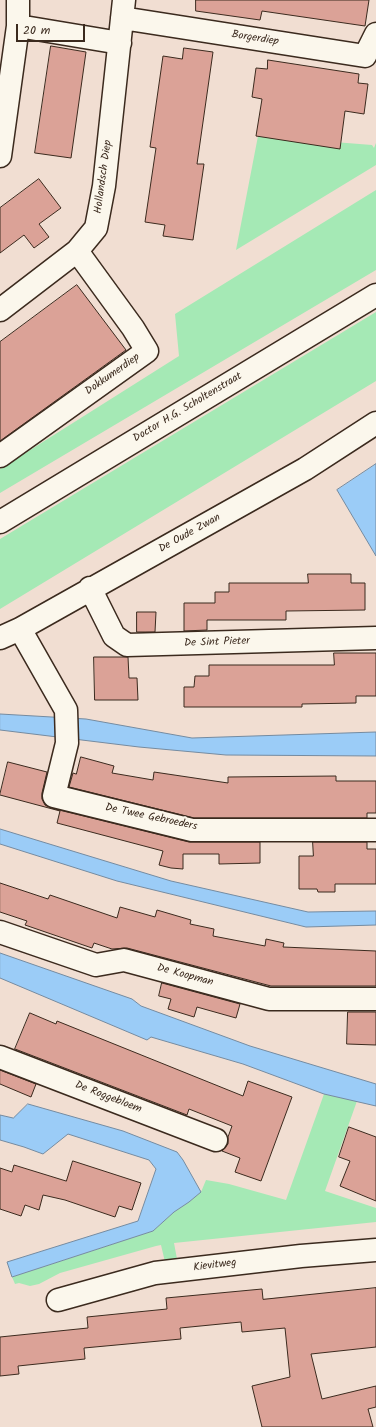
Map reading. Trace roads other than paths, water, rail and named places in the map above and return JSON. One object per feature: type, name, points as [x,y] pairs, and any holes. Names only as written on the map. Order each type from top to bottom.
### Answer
[{"type":"street","points":[[0,156],[18,26],[18,0]]},
{"type":"street","name":"Borgerdiep","points":[[123,9],[365,56],[376,34]]},
{"type":"street","name":"Hollandsch Diep","points":[[0,310],[77,251],[96,228],[104,186],[123,9]]},
{"type":"street","points":[[18,26],[120,43]]},
{"type":"street","name":"Dokkumerdiep","points":[[0,456],[147,351],[133,328],[77,251]]},
{"type":"street","name":"Doctor H.G. Scholtenstraat","points":[[0,522],[376,295]]},
{"type":"street","name":"De Oude Zwan","points":[[0,638],[20,629],[90,588],[305,469],[376,423]]},
{"type":"street","name":"De Sint Pieter","points":[[90,588],[114,636],[127,645],[376,638]]},
{"type":"street","name":"De Twee Gebroeders","points":[[20,629],[66,710],[67,743],[54,796],[192,830],[376,830]]},
{"type":"street","name":"De Koopman","points":[[0,932],[96,965],[124,960],[269,999],[376,999]]},
{"type":"street","name":"De Roggebloem","points":[[0,1057],[216,1140]]},
{"type":"street","name":"Kievitweg","points":[[58,1300],[155,1273],[301,1256],[376,1250]]},
{"type":"water","points":[[376,464],[376,556],[337,490]]},
{"type":"water","points":[[0,714],[86,719],[192,738],[376,732],[376,756],[226,755],[139,747],[0,730]]},
{"type":"water","points":[[0,829],[171,881],[308,912],[376,911],[376,925],[306,927],[117,881],[0,844]]},
{"type":"water","points":[[0,953],[132,999],[141,1006],[250,1046],[376,1084],[376,1106],[324,1094],[243,1064],[151,1037],[147,1040],[0,978]]},
{"type":"water","points":[[28,1104],[123,1131],[177,1152],[201,1192],[174,1212],[153,1231],[12,1277],[7,1262],[138,1221],[156,1169],[149,1160],[68,1134],[43,1154],[0,1140],[0,1115],[13,1118]]}]
